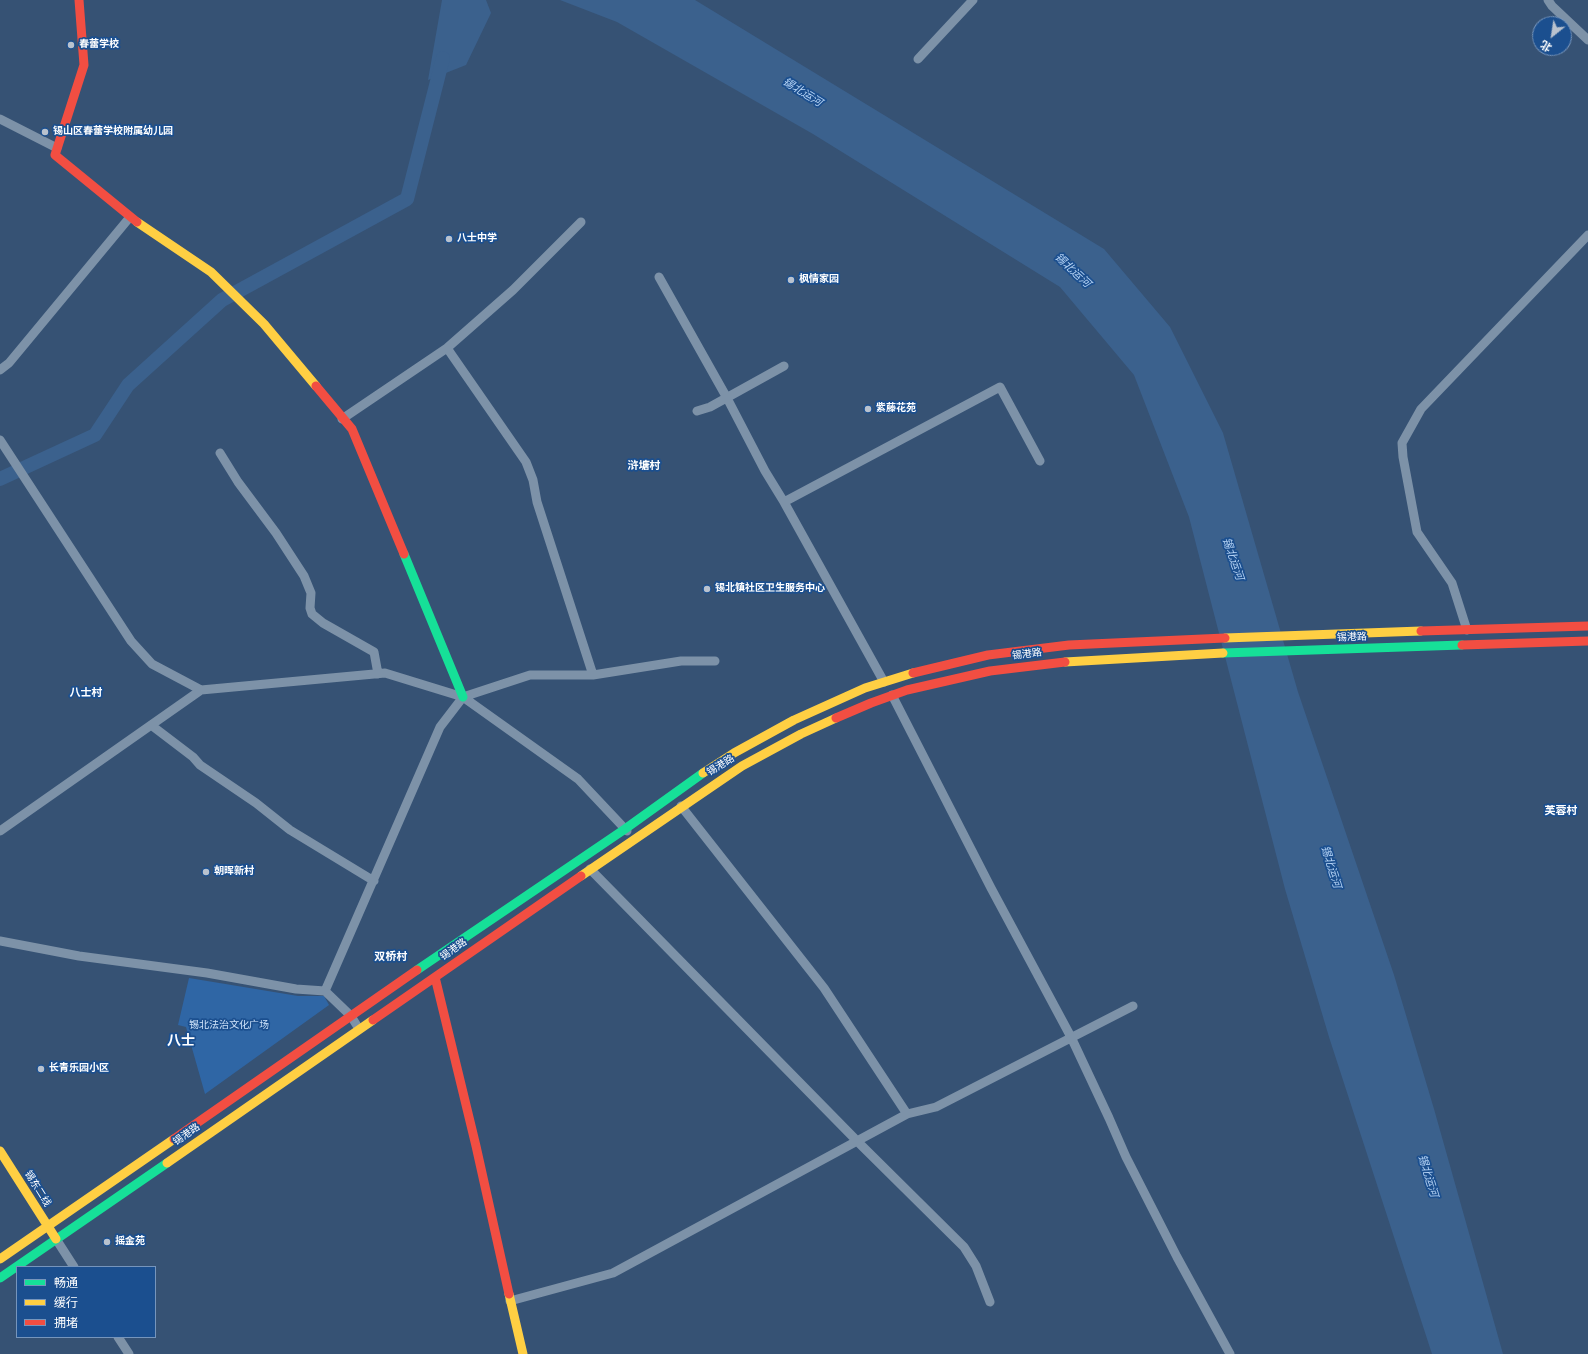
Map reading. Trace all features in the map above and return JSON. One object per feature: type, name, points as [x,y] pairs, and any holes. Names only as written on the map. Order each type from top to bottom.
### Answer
[{"type":"main road","points":[[79,0],[84,65],[55,155],[130,216],[211,272],[264,324],[342,419],[352,429],[463,698]]},
{"type":"main road","name":"锡港路","points":[[0,1259],[351,1016],[625,829],[700,775],[755,741],[821,707],[884,682],[948,664],[988,655],[1069,645],[1216,638],[1588,626]]},
{"type":"main road","name":"锡港路","points":[[17,1266],[681,806],[742,766],[801,734],[842,715],[892,695],[952,678],[990,670],[1070,661],[1221,653],[1588,642]]},
{"type":"main road","points":[[435,977],[476,1146],[523,1354]]},
{"type":"main road","name":"锡东二线","points":[[0,1151],[56,1239]]},
{"type":"main road","name":"锡港路","points":[[0,1278],[16,1267]]},
{"type":"street","points":[[918,58],[972,0]]},
{"type":"street","points":[[1548,0],[1552,6],[1588,40]]},
{"type":"street","points":[[0,119],[57,148]]},
{"type":"street","points":[[0,370],[9,363],[130,216]]},
{"type":"street","points":[[342,419],[447,348],[513,290],[581,222]]},
{"type":"street","points":[[1467,630],[1452,583],[1417,532],[1403,457],[1402,443],[1421,409],[1588,235]]},
{"type":"street","points":[[659,277],[727,398],[765,471],[784,502],[884,682]]},
{"type":"street","points":[[447,348],[526,462],[537,502],[593,676]]},
{"type":"street","points":[[697,411],[710,407],[784,366]]},
{"type":"street","points":[[784,502],[1000,387],[1040,462]]},
{"type":"street","points":[[0,441],[131,641],[152,664],[201,690]]},
{"type":"street","points":[[220,453],[238,482],[276,533],[304,576],[311,593],[310,608],[312,614],[323,623],[374,652],[378,674]]},
{"type":"street","points":[[325,991],[440,727],[463,698],[530,675],[593,676],[681,661],[715,661]]},
{"type":"street","points":[[0,831],[201,690],[386,673],[463,698],[578,779],[625,829],[633,840]]},
{"type":"street","points":[[892,695],[991,888],[1071,1037],[1110,1118],[1126,1157],[1177,1257],[1230,1354]]},
{"type":"street","points":[[151,725],[200,765],[256,803],[290,830],[374,881]]},
{"type":"street","points":[[681,806],[824,988],[907,1114]]},
{"type":"street","points":[[590,869],[858,1142],[964,1247],[976,1266],[990,1302]]},
{"type":"street","points":[[0,941],[79,956],[207,973],[296,989],[325,991],[351,1016],[359,1029]]},
{"type":"street","points":[[510,1301],[613,1273],[858,1142],[907,1114],[936,1107],[1133,1006]]},
{"type":"street","points":[[56,1239],[73,1266]]},
{"type":"street","points":[[119,1338],[129,1354]]},
{"type":"green space","name":"锡北法治文化广场","points":[[189,978],[298,996],[324,996],[329,1005],[205,1094],[186,1027],[178,1025]]},
{"type":"water","points":[[442,0],[486,0],[491,13],[466,65],[428,80]]},
{"type":"water","name":"锡北运河","points":[[560,0],[695,0],[1104,249],[1170,327],[1223,433],[1298,692],[1394,975],[1434,1109],[1503,1354],[1432,1354],[1329,1037],[1285,889],[1189,517],[1134,375],[1060,287],[813,134],[617,22]]},
{"type":"waterway","points":[[0,479],[95,435],[128,385],[222,300],[407,199],[443,58]]},
{"type":"traffic: fast","points":[[404,554],[463,697]]},
{"type":"traffic: fast","points":[[1223,653],[1462,645]]},
{"type":"traffic: fast","points":[[417,970],[625,829],[703,773]]},
{"type":"traffic: fast","points":[[17,1266],[167,1163]]},
{"type":"traffic: fast","points":[[0,1278],[16,1267]]},
{"type":"traffic: slow","points":[[137,222],[211,272],[264,324],[316,386]]},
{"type":"traffic: slow","points":[[1225,638],[1421,631]]},
{"type":"traffic: slow","points":[[1065,662],[1223,653]]},
{"type":"traffic: slow","points":[[703,773],[734,753],[794,720],[865,688],[913,673]]},
{"type":"traffic: slow","points":[[581,876],[742,766],[801,734],[836,718]]},
{"type":"traffic: slow","points":[[167,1163],[373,1020]]},
{"type":"traffic: slow","points":[[0,1259],[174,1139]]},
{"type":"traffic: slow","points":[[0,1151],[56,1239]]},
{"type":"traffic: slow","points":[[509,1294],[523,1354]]},
{"type":"traffic: jam","points":[[79,0],[84,65],[55,155],[137,222]]},
{"type":"traffic: jam","points":[[316,386],[352,429],[404,554]]},
{"type":"traffic: jam","points":[[1421,631],[1588,626]]},
{"type":"traffic: jam","points":[[913,673],[988,655],[1069,645],[1225,638]]},
{"type":"traffic: jam","points":[[1462,645],[1588,641]]},
{"type":"traffic: jam","points":[[836,718],[907,690],[990,671],[1065,662]]},
{"type":"traffic: jam","points":[[373,1020],[581,876]]},
{"type":"traffic: jam","points":[[174,1139],[417,970]]},
{"type":"traffic: jam","points":[[435,977],[476,1146],[509,1294]]},
{"type":"place","name":"春蕾学校","points":[[71,45]]},
{"type":"place","name":"锡山区春蕾学校附属幼儿园","points":[[45,132]]},
{"type":"place","name":"八士中学","points":[[449,239]]},
{"type":"place","name":"枫情家园","points":[[791,280]]},
{"type":"place","name":"紫藤花苑","points":[[868,409]]},
{"type":"place","name":"锡北镇社区卫生服务中心","points":[[707,589]]},
{"type":"place","name":"朝晖新村","points":[[206,872]]},
{"type":"place","name":"长青乐园小区","points":[[41,1069]]},
{"type":"place","name":"摇金苑","points":[[107,1242]]},
{"type":"district","name":"浒塘村","points":[[644,467]]},
{"type":"district","name":"八士村","points":[[86,694]]},
{"type":"district","name":"芙蓉村","points":[[1561,812]]},
{"type":"district","name":"双桥村","points":[[391,958]]},
{"type":"district","name":"八士","points":[[181,1042]]}]
